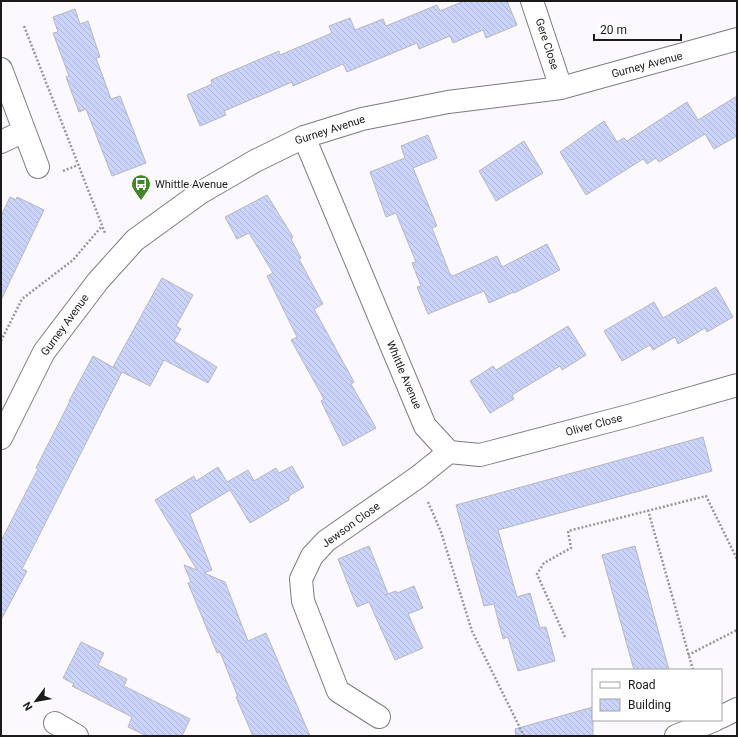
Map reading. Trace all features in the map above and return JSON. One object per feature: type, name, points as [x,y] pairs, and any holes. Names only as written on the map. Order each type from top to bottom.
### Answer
[{"type":"street","name":"Gere Close","points":[[532,1],[561,88]]},
{"type":"street","name":"Gurney Avenue","points":[[1,438],[44,352],[98,281],[119,258],[136,240],[200,193],[254,161],[304,137],[362,119],[448,102],[561,88],[737,39]]},
{"type":"street","points":[[1,69],[38,167]]},
{"type":"street","points":[[1,142],[24,131]]},
{"type":"street","name":"Whittle Avenue","points":[[304,137],[425,426],[449,452]]},
{"type":"street","name":"Oliver Close","points":[[449,452],[480,455],[632,415],[737,384]]},
{"type":"street","name":"Jewson Close","points":[[379,717],[338,691],[303,600],[301,579],[312,556],[326,540],[418,477],[449,452]]},
{"type":"street","points":[[722,716],[737,709]]},
{"type":"street","points":[[676,736],[713,721]]},
{"type":"street","points":[[55,723],[76,736]]},
{"type":"path","points":[[24,26],[102,226],[119,258]]},
{"type":"path","points":[[1,341],[22,299],[73,260],[102,226]]},
{"type":"path","points":[[418,477],[441,532],[472,631],[524,736]]},
{"type":"path","points":[[565,637],[537,574],[544,563],[571,548],[568,531],[706,496],[737,558]]},
{"type":"path","points":[[648,510],[693,669]]},
{"type":"path","points":[[688,655],[737,630]]},
{"type":"building","points":[[464,1],[507,1],[517,25],[486,38],[483,30],[453,43],[450,36],[419,49],[417,43],[347,72],[343,64],[293,86],[292,82],[224,111],[226,115],[200,126],[187,95],[212,84],[211,80],[279,51],[280,55],[332,33],[329,26],[350,18],[355,30],[383,19],[386,26],[437,5],[440,11]]},
{"type":"building","points":[[75,9],[80,24],[88,21],[100,57],[96,58],[111,99],[120,96],[146,163],[112,176],[86,109],[79,112],[66,77],[69,76],[53,33],[58,32],[53,17]]},
{"type":"building","points":[[737,96],[737,136],[714,149],[705,134],[659,162],[656,158],[647,164],[643,159],[586,195],[560,152],[604,121],[617,142],[624,138],[627,141],[687,102],[698,120]]},
{"type":"building","points":[[428,135],[437,158],[413,168],[437,226],[432,228],[450,274],[453,276],[497,256],[502,267],[547,244],[560,270],[514,293],[489,303],[484,291],[428,314],[417,287],[421,286],[412,263],[416,262],[396,213],[386,217],[370,172],[405,158],[401,146]]},
{"type":"building","points":[[524,141],[543,173],[496,201],[479,171]]},
{"type":"building","points":[[267,195],[293,237],[291,239],[301,258],[299,259],[323,304],[314,309],[354,382],[351,384],[376,428],[343,446],[321,401],[324,399],[291,340],[297,337],[267,276],[273,273],[249,233],[237,239],[225,217]]},
{"type":"building","points":[[10,197],[16,200],[17,197],[44,210],[1,300],[1,216]]},
{"type":"building","points":[[162,278],[193,295],[176,326],[181,329],[174,341],[217,367],[208,383],[164,360],[150,386],[122,372],[22,569],[27,571],[1,620],[1,541],[38,469],[36,468],[69,401],[93,356],[118,370],[113,367]]},
{"type":"building","points":[[716,287],[733,317],[707,332],[705,328],[678,344],[675,337],[653,350],[650,345],[622,361],[604,331],[654,302],[663,318]]},
{"type":"building","points":[[568,326],[586,355],[562,370],[560,366],[512,395],[514,399],[490,413],[470,381],[493,366],[496,370]]},
{"type":"building","points":[[703,437],[712,471],[498,530],[517,597],[530,593],[540,628],[546,627],[555,661],[518,671],[508,637],[503,639],[494,604],[484,606],[456,505]]},
{"type":"building","points":[[292,466],[304,487],[289,496],[289,500],[250,523],[230,490],[190,514],[212,570],[204,573],[225,582],[248,641],[266,633],[310,736],[253,736],[236,697],[238,697],[220,652],[217,653],[188,583],[191,582],[184,565],[197,570],[155,500],[194,476],[196,481],[218,467],[227,482],[248,470],[254,481],[276,468],[279,473]]},
{"type":"building","points":[[369,546],[388,594],[396,591],[397,593],[414,586],[423,608],[408,614],[423,648],[395,660],[369,602],[357,607],[338,559]]},
{"type":"building","points":[[635,546],[669,669],[634,669],[602,555]]},
{"type":"building","points":[[81,642],[104,653],[98,665],[127,679],[124,686],[190,719],[182,736],[147,736],[128,727],[132,717],[72,686],[74,684],[63,678]]},
{"type":"building","points":[[592,707],[593,736],[516,736],[515,729]]},
{"type":"place","name":"Whittle Avenue","points":[[141,201]]}]
